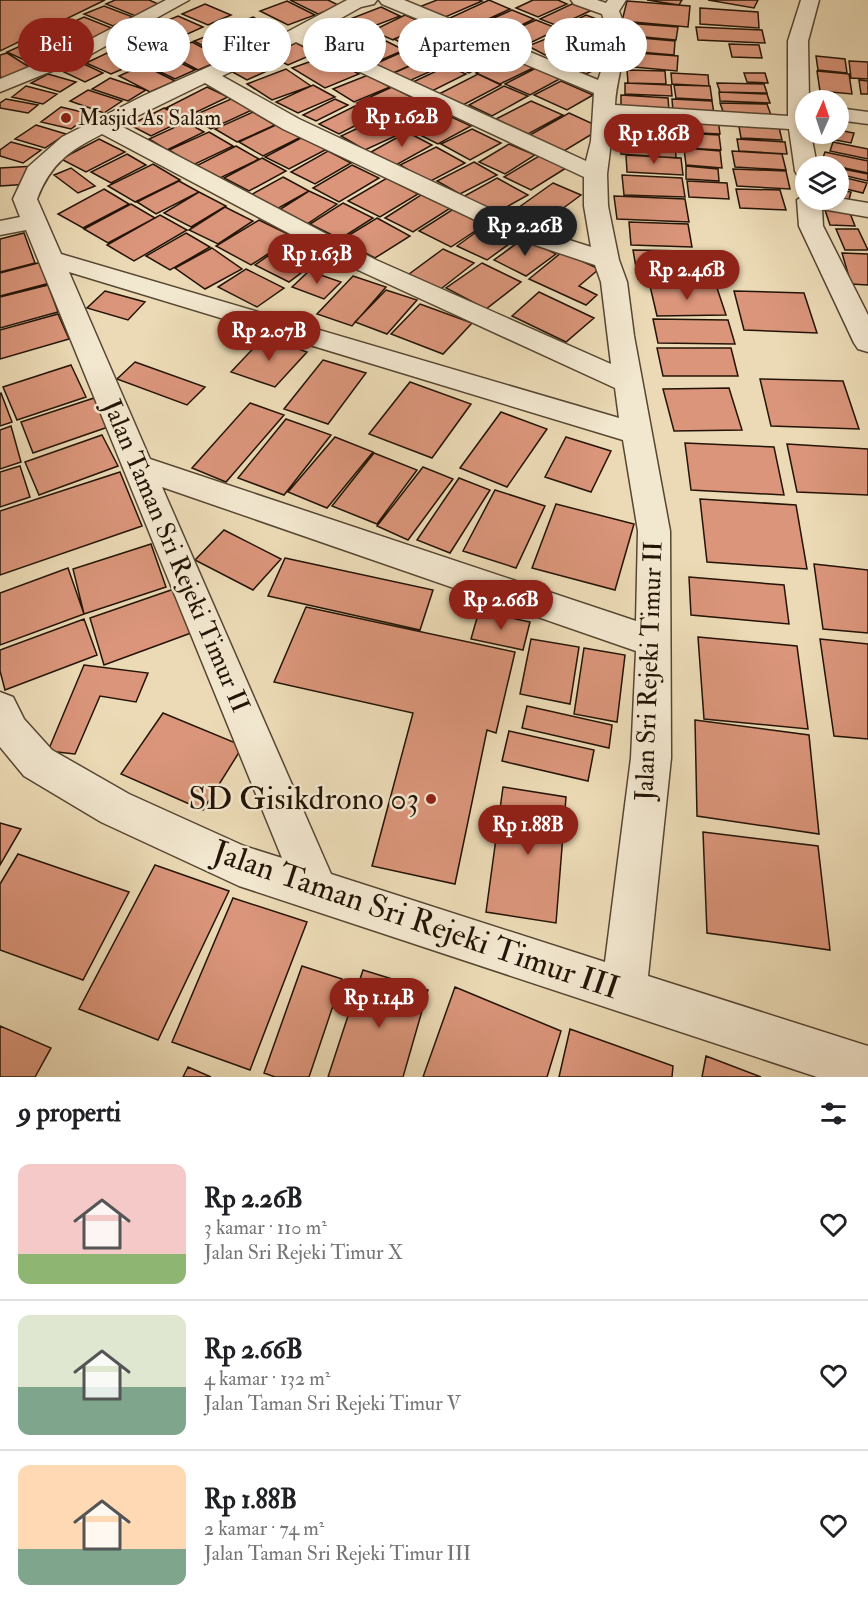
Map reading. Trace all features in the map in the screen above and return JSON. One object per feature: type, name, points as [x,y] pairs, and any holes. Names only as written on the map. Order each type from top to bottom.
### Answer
[{"type":"street","points":[[0,86],[77,54],[180,0]]},
{"type":"street","name":"Jalan Taman Sri Rejeki Timur II","points":[[317,891],[25,199],[36,172],[70,142],[206,75],[296,35],[355,3],[368,0]]},
{"type":"street","points":[[388,0],[605,100],[795,114]]},
{"type":"street","points":[[580,0],[613,6]]},
{"type":"street","points":[[801,90],[798,41],[810,0]]},
{"type":"street","name":"Jalan Sri Rejeki Timur II","points":[[613,6],[615,23],[612,71],[605,100],[603,141],[595,174],[596,206],[606,260],[614,282],[620,336],[639,434],[654,531],[651,758],[624,991]]},
{"type":"street","points":[[296,35],[595,174]]},
{"type":"street","points":[[206,75],[291,123],[520,232],[606,260]]},
{"type":"street","points":[[849,115],[868,118]]},
{"type":"street","points":[[102,125],[367,265],[629,383]]},
{"type":"street","points":[[849,207],[868,210]]},
{"type":"street","points":[[811,210],[811,226],[856,293],[868,344]]},
{"type":"street","points":[[0,228],[36,221]]},
{"type":"street","points":[[52,259],[639,434]]},
{"type":"street","points":[[139,466],[654,642]]},
{"type":"street","name":"Jalan Taman Sri Rejeki Timur III","points":[[0,710],[10,731],[38,763],[105,803],[238,865],[868,1070]]},
{"type":"building","points":[[0,0],[105,0],[68,18],[18,18],[18,42],[0,51]]},
{"type":"building","points":[[115,0],[149,0],[163,6],[138,17],[106,4]]},
{"type":"building","points":[[290,0],[328,0],[340,6],[318,14]]},
{"type":"building","points":[[437,0],[482,1],[443,18],[419,7]]},
{"type":"building","points":[[489,0],[510,9],[490,18],[450,18]]},
{"type":"building","points":[[533,0],[558,0],[567,4],[538,17],[516,8]]},
{"type":"building","points":[[647,0],[682,0],[679,5]]},
{"type":"building","points":[[708,0],[758,0],[754,8]]},
{"type":"building","points":[[287,1],[315,15],[291,24],[291,18],[274,18],[260,11]]},
{"type":"building","points":[[627,1],[690,6],[688,27],[647,23],[647,18],[623,18]]},
{"type":"building","points":[[574,3],[592,10],[575,18],[540,19]]},
{"type":"building","points":[[205,4],[231,15],[224,18],[202,18],[202,22],[182,14]]},
{"type":"building","points":[[104,6],[133,17],[106,18],[106,23],[84,14]]},
{"type":"building","points":[[381,7],[400,16],[386,21],[386,18],[353,18]]},
{"type":"building","points":[[700,8],[758,12],[759,28],[700,24]]},
{"type":"building","points":[[512,10],[532,18],[494,18]]},
{"type":"building","points":[[398,18],[398,38],[393,40],[386,37],[386,24]]},
{"type":"building","points":[[536,20],[544,23],[544,36],[532,42],[532,22]]},
{"type":"building","points":[[94,21],[106,26],[106,33],[94,38]]},
{"type":"building","points":[[190,21],[202,27],[190,33]]},
{"type":"building","points":[[647,25],[678,27],[676,40],[647,37]]},
{"type":"building","points":[[696,27],[762,30],[765,43],[698,40]]},
{"type":"building","points":[[202,38],[202,45],[194,41]]},
{"type":"building","points":[[647,39],[675,41],[674,55],[647,53]]},
{"type":"building","points":[[544,40],[544,54],[532,48],[532,44]]},
{"type":"building","points":[[386,41],[398,47],[398,53],[386,58]]},
{"type":"building","points":[[190,43],[202,47],[202,68],[198,70],[190,66]]},
{"type":"building","points":[[296,43],[303,46],[303,59],[291,64],[291,45]]},
{"type":"building","points":[[729,44],[759,45],[762,58],[732,57]]},
{"type":"building","points":[[18,47],[18,57],[7,52]]},
{"type":"building","points":[[7,53],[18,60],[20,72],[0,77],[0,55]]},
{"type":"building","points":[[106,53],[106,72],[94,67],[94,59]]},
{"type":"building","points":[[398,54],[398,71],[394,73],[386,69],[386,59]]},
{"type":"building","points":[[647,54],[678,56],[677,71],[647,68]]},
{"type":"building","points":[[816,56],[845,59],[847,73],[818,70]]},
{"type":"building","points":[[849,61],[868,62],[868,79],[851,78]]},
{"type":"building","points":[[303,64],[303,72],[355,72],[359,74],[325,88],[292,68]]},
{"type":"building","points":[[540,66],[544,68],[544,72],[555,72],[565,76],[530,95],[505,84]]},
{"type":"building","points":[[190,68],[195,70],[175,79],[160,72],[190,72]]},
{"type":"building","points":[[94,69],[103,73],[85,82],[64,72],[94,72]]},
{"type":"building","points":[[398,71],[429,72],[409,81],[393,73]]},
{"type":"building","points":[[665,71],[666,84],[628,83],[627,72]]},
{"type":"building","points":[[817,71],[849,74],[852,94],[849,94],[849,90],[820,90]]},
{"type":"building","points":[[128,72],[157,72],[175,81],[150,92],[119,76]]},
{"type":"building","points":[[233,72],[265,72],[247,80]]},
{"type":"building","points":[[278,72],[290,72],[311,86],[272,100],[247,84]]},
{"type":"building","points":[[434,72],[466,74],[432,91],[413,82]]},
{"type":"building","points":[[478,72],[525,72],[500,84],[476,73]]},
{"type":"building","points":[[671,73],[708,75],[709,86],[672,84]]},
{"type":"building","points":[[744,73],[765,73],[768,83],[747,82]]},
{"type":"building","points":[[48,74],[76,82],[60,92],[31,83]]},
{"type":"building","points":[[478,74],[501,85],[463,105],[439,94]]},
{"type":"building","points":[[368,75],[390,87],[354,102],[333,89]]},
{"type":"building","points":[[110,78],[146,90],[128,101],[92,89]]},
{"type":"building","points":[[859,80],[868,81],[868,94],[861,94]]},
{"type":"building","points":[[561,81],[593,95],[567,110],[534,95]]},
{"type":"building","points":[[625,83],[671,85],[672,96],[625,94]]},
{"type":"building","points":[[717,83],[764,84],[767,93],[720,92]]},
{"type":"building","points":[[313,85],[335,97],[298,113],[276,102]]},
{"type":"building","points":[[674,85],[710,86],[712,100],[676,98]]},
{"type":"building","points":[[26,86],[57,94],[43,104],[12,97]]},
{"type":"building","points":[[504,86],[528,96],[492,116],[469,105]]},
{"type":"building","points":[[207,87],[228,97],[186,117],[166,108]]},
{"type":"building","points":[[392,87],[417,100],[382,116],[357,103]]},
{"type":"building","points":[[88,90],[122,101],[104,113],[70,101]]},
{"type":"building","points":[[719,92],[767,94],[770,103],[720,101]]},
{"type":"building","points":[[621,95],[668,98],[669,111],[621,109]]},
{"type":"building","points":[[6,99],[38,105],[28,113],[0,108],[0,103]]},
{"type":"building","points":[[231,99],[252,110],[211,129],[190,117]]},
{"type":"building","points":[[335,99],[348,105],[316,121],[303,115]]},
{"type":"building","points":[[672,99],[712,101],[714,114],[673,112]]},
{"type":"building","points":[[417,101],[443,114],[410,132],[383,118]]},
{"type":"building","points":[[531,101],[563,115],[528,134],[496,119]]},
{"type":"building","points":[[720,103],[767,104],[772,118],[725,117]]},
{"type":"building","points":[[355,106],[376,115],[339,134],[319,124]]},
{"type":"building","name":"Masjid As Salam","points":[[61,107],[91,114],[71,129],[41,122]]},
{"type":"building","points":[[164,108],[186,119],[151,136],[130,125]]},
{"type":"building","points":[[253,112],[275,125],[237,142],[215,129]]},
{"type":"building","points":[[569,113],[602,128],[564,151],[530,135]]},
{"type":"building","points":[[445,114],[471,126],[438,144],[412,131]]},
{"type":"building","points":[[625,114],[674,117],[675,136],[625,133]]},
{"type":"building","points":[[678,116],[718,119],[720,134],[680,132]]},
{"type":"building","points":[[377,119],[402,133],[365,150],[341,136]]},
{"type":"building","points":[[738,121],[778,123],[782,140],[741,138]]},
{"type":"building","points":[[186,122],[204,132],[167,150],[149,139]]},
{"type":"building","points":[[278,124],[301,137],[263,156],[239,142]]},
{"type":"building","points":[[36,125],[66,134],[45,148],[15,139]]},
{"type":"building","points":[[472,129],[501,143],[470,160],[441,144]]},
{"type":"building","points":[[209,132],[233,146],[193,165],[169,150]]},
{"type":"building","points":[[407,132],[432,145],[396,165],[371,152]]},
{"type":"building","points":[[849,132],[854,133],[851,143],[849,143]]},
{"type":"building","points":[[683,133],[719,135],[721,150],[684,148]]},
{"type":"building","points":[[303,137],[327,149],[289,169],[265,157]]},
{"type":"building","points":[[99,139],[125,152],[86,172],[61,159]]},
{"type":"building","points":[[622,139],[675,143],[676,158],[621,154]]},
{"type":"building","points":[[737,139],[785,142],[787,154],[739,151]]},
{"type":"building","points":[[11,142],[41,150],[23,163],[0,156],[0,150]]},
{"type":"building","points":[[509,144],[535,155],[505,174],[479,162]]},
{"type":"building","points":[[832,144],[868,149],[868,159],[830,151]]},
{"type":"building","points":[[236,146],[259,159],[218,179],[196,166]]},
{"type":"building","points":[[436,147],[465,163],[429,182],[400,165]]},
{"type":"building","points":[[684,148],[720,151],[722,168],[686,165]]},
{"type":"building","points":[[328,151],[351,163],[315,184],[291,172]]},
{"type":"building","points":[[732,151],[782,154],[786,170],[735,167]]},
{"type":"building","points":[[825,152],[844,156],[824,156]]},
{"type":"building","points":[[127,154],[146,165],[111,183],[91,172]]},
{"type":"building","points":[[626,155],[681,158],[683,175],[627,172]]},
{"type":"building","points":[[539,156],[566,168],[531,190],[504,177]]},
{"type":"building","points":[[849,157],[868,161],[868,173],[849,169]]},
{"type":"building","points":[[262,158],[286,171],[249,191],[224,178]]},
{"type":"building","points":[[474,162],[497,175],[460,194],[437,181]]},
{"type":"building","points":[[153,164],[180,180],[135,202],[108,186]]},
{"type":"building","points":[[352,165],[379,178],[339,202],[313,188]]},
{"type":"building","points":[[35,166],[30,184],[0,186],[0,168]]},
{"type":"building","points":[[686,166],[718,169],[719,181],[686,179]]},
{"type":"building","points":[[71,168],[95,186],[78,193],[54,175]]},
{"type":"building","points":[[733,169],[786,171],[790,189],[737,186]]},
{"type":"building","points":[[849,170],[868,174],[868,181],[849,177]]},
{"type":"building","points":[[622,175],[682,178],[685,197],[624,195]]},
{"type":"building","points":[[283,177],[309,191],[275,210],[249,196]]},
{"type":"building","points":[[387,178],[418,194],[380,217],[348,201]]},
{"type":"building","points":[[497,178],[528,195],[492,215],[461,198]]},
{"type":"building","points":[[849,179],[867,183],[863,193],[849,190]]},
{"type":"building","points":[[179,181],[199,192],[156,214],[137,202]]},
{"type":"building","points":[[687,181],[727,183],[729,199],[689,197]]},
{"type":"building","points":[[553,183],[581,195],[543,223],[515,210]]},
{"type":"building","points":[[104,189],[129,204],[83,228],[58,214]]},
{"type":"building","points":[[736,189],[780,190],[786,210],[740,208]]},
{"type":"building","points":[[309,191],[337,204],[307,224],[279,210]]},
{"type":"building","points":[[199,192],[226,206],[191,227],[164,213]]},
{"type":"building","points":[[424,193],[452,207],[413,232],[385,218]]},
{"type":"building","points":[[614,196],[685,199],[689,222],[617,219]]},
{"type":"building","points":[[343,203],[373,218],[340,239],[310,224]]},
{"type":"building","points":[[131,204],[155,218],[108,243],[84,229]]},
{"type":"building","points":[[225,207],[253,221],[218,244],[189,230]]},
{"type":"building","points":[[455,208],[487,223],[451,247],[419,231]]},
{"type":"building","points":[[825,210],[849,210],[855,226],[830,225]]},
{"type":"building","points":[[160,215],[187,230],[134,261],[107,245]]},
{"type":"building","points":[[377,218],[410,236],[375,258],[341,240]]},
{"type":"building","points":[[259,220],[294,237],[251,265],[216,246]]},
{"type":"building","points":[[490,222],[520,236],[487,260],[457,246]]},
{"type":"building","points":[[629,222],[688,224],[692,247],[631,245]]},
{"type":"building","points":[[836,229],[858,229],[868,250],[845,250]]},
{"type":"building","points":[[24,233],[35,263],[0,272],[0,239]]},
{"type":"building","points":[[186,233],[210,247],[170,270],[146,256]]},
{"type":"building","points":[[524,238],[556,254],[526,276],[494,260]]},
{"type":"building","points":[[292,239],[326,254],[289,282],[255,265]]},
{"type":"building","points":[[212,248],[242,269],[205,289],[175,268]]},
{"type":"building","points":[[443,249],[474,263],[437,292],[405,277]]},
{"type":"building","points":[[633,250],[688,251],[695,280],[638,279]]},
{"type":"building","points":[[562,252],[599,269],[579,286],[597,295],[586,305],[529,279]]},
{"type":"building","points":[[842,253],[868,254],[868,285],[851,284]]},
{"type":"building","points":[[42,262],[50,283],[0,296],[0,273]]},
{"type":"building","points":[[482,263],[521,282],[486,309],[446,288]]},
{"type":"building","points":[[246,269],[284,288],[257,307],[218,287]]},
{"type":"building","points":[[309,271],[341,282],[324,299],[292,287]]},
{"type":"building","points":[[353,276],[386,287],[352,326],[317,314]]},
{"type":"building","points":[[48,285],[58,312],[0,328],[0,297]]},
{"type":"building","points":[[716,285],[726,315],[657,316],[650,286]]},
{"type":"building","points":[[386,290],[417,300],[387,334],[355,322]]},
{"type":"building","points":[[105,291],[145,302],[128,320],[87,308]]},
{"type":"building","points":[[734,291],[804,293],[817,333],[744,330]]},
{"type":"building","points":[[539,292],[594,318],[566,342],[512,316]]},
{"type":"building","points":[[420,304],[472,323],[443,354],[391,334]]},
{"type":"building","points":[[58,314],[69,339],[0,359],[0,330]]},
{"type":"building","points":[[653,319],[728,320],[735,344],[658,343]]},
{"type":"building","points":[[264,337],[307,352],[275,387],[231,372]]},
{"type":"building","points":[[657,348],[731,348],[738,376],[663,376]]},
{"type":"building","points":[[323,360],[366,373],[328,424],[284,409]]},
{"type":"building","points":[[135,362],[205,387],[187,405],[117,379]]},
{"type":"building","points":[[71,365],[86,397],[17,420],[3,387]]},
{"type":"building","points":[[760,379],[843,381],[859,429],[771,426]]},
{"type":"building","points":[[410,382],[471,404],[432,458],[369,434]]},
{"type":"building","points":[[729,388],[742,430],[674,431],[663,389]]},
{"type":"building","points":[[0,394],[12,422],[0,426]]},
{"type":"building","points":[[94,398],[108,427],[33,453],[21,422]]},
{"type":"building","points":[[250,403],[284,415],[226,482],[192,468]]},
{"type":"building","points":[[501,412],[547,429],[507,487],[460,468]]},
{"type":"building","points":[[286,419],[331,435],[284,495],[238,478]]},
{"type":"building","points":[[11,426],[21,462],[0,469],[0,430]]},
{"type":"building","points":[[102,435],[118,466],[39,495],[25,462]]},
{"type":"building","points":[[335,437],[373,452],[327,508],[288,492]]},
{"type":"building","points":[[566,437],[611,451],[591,492],[545,477]]},
{"type":"building","points":[[685,443],[774,447],[784,495],[691,490]]},
{"type":"building","points":[[787,444],[868,449],[868,495],[797,492]]},
{"type":"building","points":[[374,453],[417,470],[377,524],[332,506]]},
{"type":"building","points":[[20,466],[30,497],[0,507],[0,472]]},
{"type":"building","points":[[423,467],[453,479],[408,540],[377,526]]},
{"type":"building","points":[[120,472],[142,526],[0,575],[0,511]]},
{"type":"building","points":[[459,478],[490,490],[450,553],[417,540]]},
{"type":"building","points":[[495,490],[545,506],[516,568],[463,551]]},
{"type":"building","points":[[700,499],[796,505],[807,569],[707,562]]},
{"type":"building","points":[[556,504],[634,524],[615,590],[532,568]]},
{"type":"building","points":[[224,530],[281,559],[253,590],[195,560]]},
{"type":"building","points":[[151,544],[166,587],[84,614],[73,569]]},
{"type":"building","points":[[285,558],[433,590],[420,630],[268,596]]},
{"type":"building","points":[[814,564],[868,570],[868,633],[823,629]]},
{"type":"building","points":[[68,568],[84,614],[0,645],[0,593]]},
{"type":"building","points":[[689,577],[784,585],[789,624],[691,615]]},
{"type":"building","points":[[174,589],[191,633],[104,665],[90,618]]},
{"type":"building","name":"SD Gisikdrono 03","points":[[306,607],[515,652],[496,733],[487,730],[455,884],[372,866],[413,713],[274,682]]},
{"type":"building","points":[[479,611],[530,622],[523,650],[471,639]]},
{"type":"building","points":[[84,619],[97,655],[5,690],[0,671],[0,650]]},
{"type":"building","points":[[698,637],[797,646],[808,729],[704,719]]},
{"type":"building","points":[[531,639],[579,647],[570,704],[520,694]]},
{"type":"building","points":[[820,639],[868,644],[868,739],[834,736]]},
{"type":"building","points":[[584,648],[625,655],[617,722],[574,714]]},
{"type":"building","points":[[84,665],[148,673],[136,702],[100,696],[75,754],[48,751]]},
{"type":"building","points":[[527,706],[612,725],[609,748],[522,728]]},
{"type":"building","points":[[163,713],[243,746],[203,810],[121,774]]},
{"type":"building","points":[[695,720],[809,735],[819,834],[697,816]]},
{"type":"building","points":[[509,731],[594,750],[588,781],[502,761]]},
{"type":"building","points":[[503,787],[566,797],[556,923],[486,912]]},
{"type":"building","points":[[0,823],[21,829],[0,865]]},
{"type":"building","points":[[703,832],[818,846],[830,950],[707,933]]},
{"type":"building","points":[[18,854],[129,892],[83,980],[0,950],[0,884]]},
{"type":"building","points":[[155,865],[229,891],[158,1040],[79,1009]]},
{"type":"building","points":[[233,898],[307,922],[250,1070],[172,1042]]},
{"type":"building","points":[[302,966],[342,979],[309,1077],[275,1077],[264,1073]]},
{"type":"building","points":[[363,970],[428,990],[403,1077],[328,1077]]},
{"type":"building","points":[[455,987],[561,1031],[547,1077],[423,1077]]},
{"type":"building","points":[[0,1026],[51,1048],[35,1077],[0,1077]]},
{"type":"building","points":[[570,1029],[673,1066],[672,1077],[559,1077]]},
{"type":"building","points":[[706,1056],[761,1077],[702,1077]]},
{"type":"building","points":[[188,1067],[211,1077],[183,1077]]},
{"type":"place","name":"Masjid As Salam","points":[[66,118]]},
{"type":"place","name":"SD Gisikdrono 03","points":[[431,799]]}]
